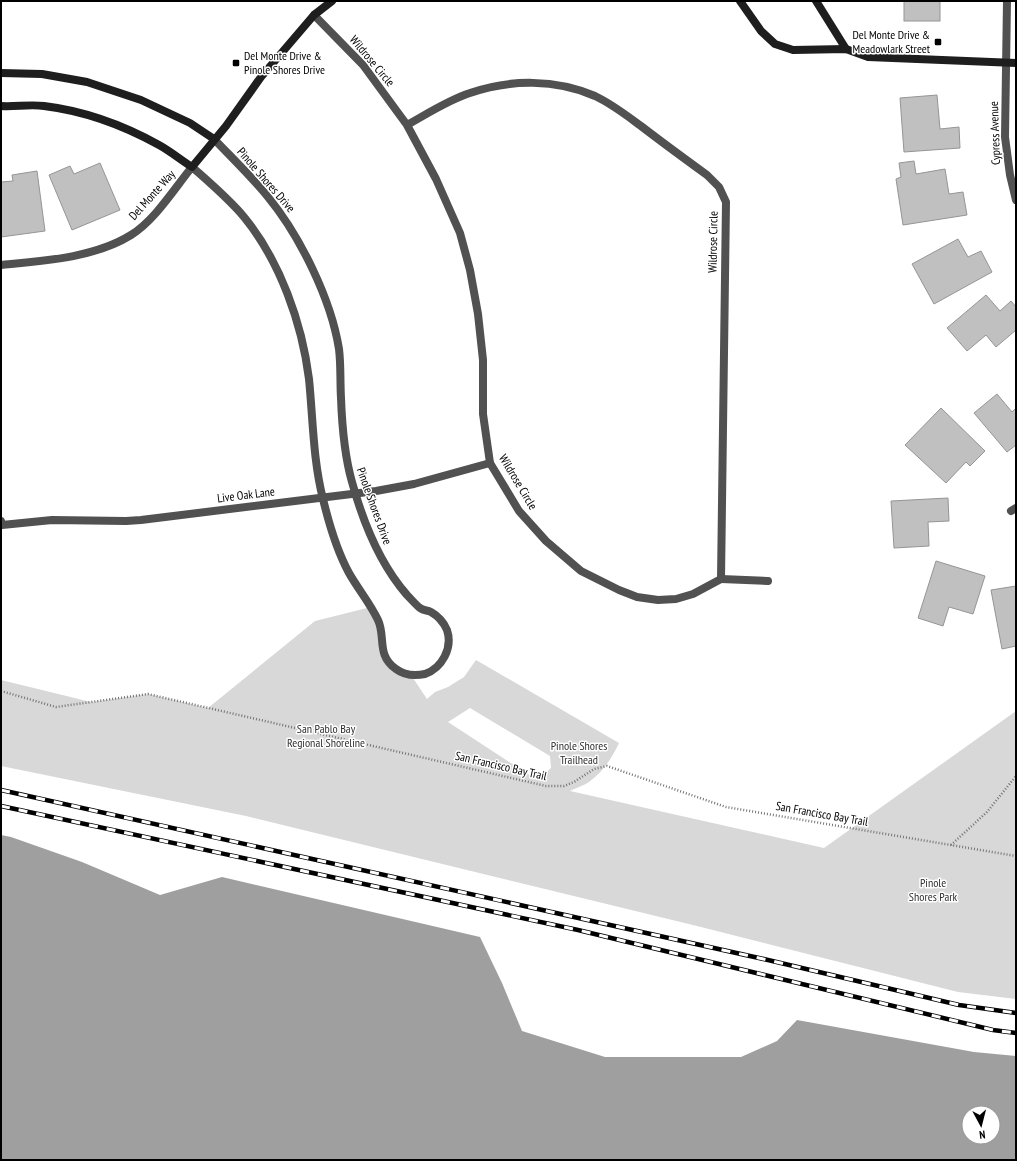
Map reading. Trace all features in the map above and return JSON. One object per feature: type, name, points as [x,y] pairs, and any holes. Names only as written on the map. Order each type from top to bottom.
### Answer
[{"type":"street","name":"Del Monte Way","points":[[1,265],[70,257],[112,244],[131,235],[151,218],[226,126],[262,77],[314,15],[332,1]]},
{"type":"street","points":[[740,1],[761,31],[775,44],[793,50],[846,49],[868,57],[1006,64],[1016,63]]},
{"type":"street","points":[[816,1],[846,49]]},
{"type":"street","name":"Cypress Avenue","points":[[1007,1],[1006,137],[1010,175],[1016,200]]},
{"type":"street","name":"Wildrose Circle","points":[[314,15],[363,65],[407,125],[436,179],[460,233],[470,270],[478,314],[483,360],[483,414],[490,463],[519,511],[546,541],[581,570],[619,590],[638,597],[658,600],[676,598],[693,594],[721,579],[726,202],[719,187],[707,175],[610,104],[584,92],[562,85],[548,83],[521,83],[493,86],[469,93],[444,104],[407,125]]},
{"type":"street","name":"Pinole Shores Drive","points":[[1,73],[42,74],[87,82],[141,100],[190,123],[214,139],[268,197],[287,222],[322,291],[338,347],[346,462],[355,494],[369,533],[381,557],[396,581],[421,608],[432,613],[441,620],[447,629],[449,641],[447,652],[442,662],[433,670],[423,674],[411,675],[401,672],[392,666],[385,658],[382,648],[380,623],[342,559],[322,497],[317,466],[306,358],[302,336],[291,302],[273,264],[254,230],[235,206],[192,167],[160,146],[134,132],[87,114],[69,110],[42,106],[1,106]]},
{"type":"street","name":"Live Oak Lane","points":[[1,523],[52,520],[141,520],[322,497],[376,492],[414,484],[490,463]]},
{"type":"street","points":[[721,579],[768,581]]},
{"type":"path","name":"San Francisco Bay Trail","points":[[1,690],[56,706],[148,694],[546,786],[564,786],[574,782],[594,769],[607,766],[726,807],[1016,856]]},
{"type":"path","points":[[950,846],[987,812],[1016,776]]},
{"type":"green space","name":"San Pablo Bay Regional Shoreline","points":[[371,607],[385,658],[411,675],[427,699],[435,692],[448,687],[464,677],[476,660],[619,743],[599,774],[587,783],[570,791],[824,848],[1016,711],[1016,999],[958,992],[697,926],[246,816],[1,766],[1,680],[91,702],[148,694],[208,708],[315,621]],"holes":[[[470,708],[550,756],[551,768],[537,780],[448,722]]]},
{"type":"shaded area","points":[[1,835],[11,837],[82,862],[160,895],[222,877],[480,937],[502,983],[522,1031],[605,1057],[741,1057],[777,1041],[797,1020],[974,1052],[1016,1056],[1016,1160],[1,1160]]},
{"type":"building","points":[[904,1],[940,1],[940,21],[904,21]]},
{"type":"building","points":[[937,95],[940,129],[959,127],[960,148],[904,152],[900,98]]},
{"type":"building","points":[[914,161],[916,174],[945,169],[949,194],[963,192],[967,215],[903,225],[896,179],[901,177],[899,163]]},
{"type":"building","points":[[100,163],[120,210],[72,230],[49,175],[70,166],[74,174]]},
{"type":"building","points":[[37,171],[45,231],[1,237],[1,182],[13,181],[12,175]]},
{"type":"building","points":[[958,239],[968,257],[981,251],[992,272],[934,304],[912,264]]},
{"type":"building","points":[[986,295],[1000,311],[1011,301],[1016,307],[1016,330],[996,347],[986,335],[967,351],[947,328]]},
{"type":"building","points":[[997,394],[1012,412],[1016,408],[1016,445],[1007,452],[974,413]]},
{"type":"building","points":[[941,408],[985,451],[970,466],[966,462],[946,483],[905,445]]},
{"type":"building","points":[[948,498],[949,521],[928,522],[929,546],[894,548],[891,501]]},
{"type":"building","points":[[936,561],[985,576],[973,614],[949,607],[943,626],[918,618]]},
{"type":"building","points":[[1016,586],[1016,646],[1002,649],[991,590]]},
{"type":"railway","points":[[1,790],[768,960],[959,1005],[1016,1013]]},
{"type":"railway","points":[[1,806],[578,930],[993,1030],[1016,1033]]},
{"type":"place","name":"Del Monte Drive & Meadowlark Street","points":[[938,42]]},
{"type":"place","name":"Del Monte Drive & Pinole Shores Drive","points":[[236,63]]},
{"type":"park label","name":"Pinole Shores Trailhead","points":[[579,753]]},
{"type":"park label","name":"Pinole Shores Park","points":[[933,890]]}]
